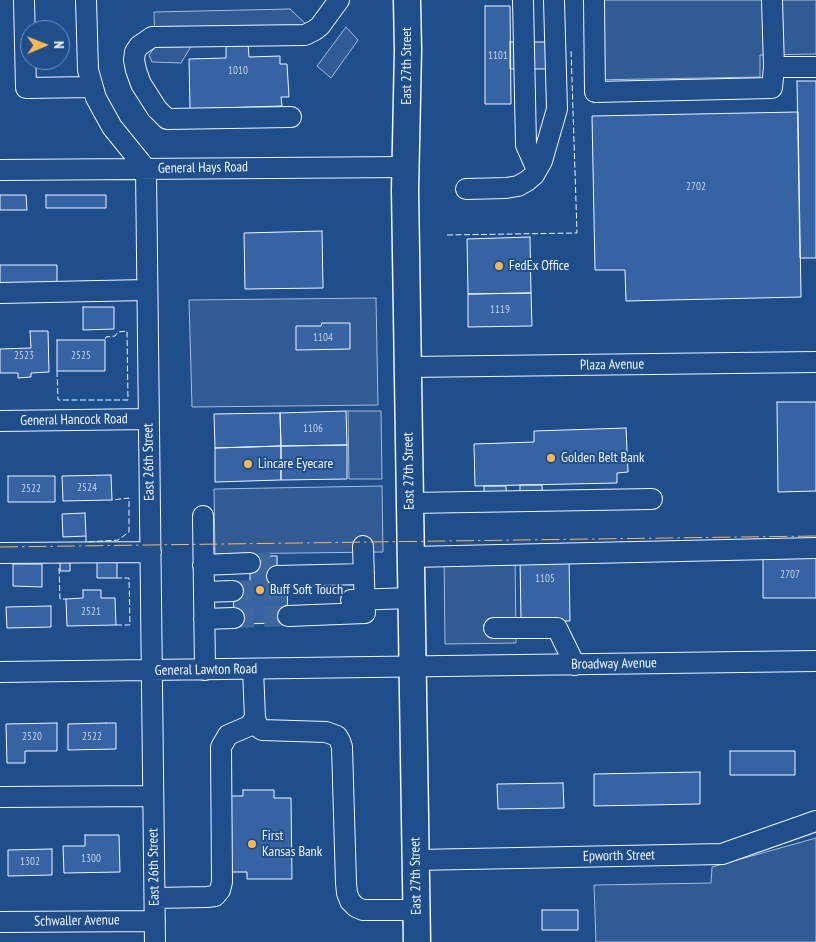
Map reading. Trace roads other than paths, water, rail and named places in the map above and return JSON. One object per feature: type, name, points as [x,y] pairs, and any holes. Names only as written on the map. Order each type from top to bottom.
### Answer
[{"type":"main road","name":"East 27th Street","points":[[407,0],[405,190],[417,942]]},
{"type":"street","points":[[24,0],[26,88],[92,87]]},
{"type":"street","points":[[86,0],[86,50],[92,87],[100,108],[112,127],[146,169]]},
{"type":"street","points":[[291,117],[167,119],[157,109],[141,84],[134,60],[135,52],[139,46],[152,37],[305,35],[320,26],[339,0]]},
{"type":"street","points":[[523,0],[526,145],[537,170]]},
{"type":"street","points":[[534,0],[537,170]]},
{"type":"street","points":[[544,0],[546,150]]},
{"type":"street","points":[[466,189],[518,186],[527,181],[537,170],[546,150],[557,109],[554,0]]},
{"type":"street","points":[[594,0],[595,92],[772,88],[774,68],[772,0]]},
{"type":"street","points":[[774,68],[816,67]]},
{"type":"street","name":"General Hays Road","points":[[0,170],[406,167]]},
{"type":"street","name":"East 26th Street","points":[[146,169],[155,942]]},
{"type":"street","points":[[0,293],[147,290]]},
{"type":"street","name":"Plaza Avenue","points":[[408,368],[816,362]]},
{"type":"street","name":"General Hancock Road","points":[[0,421],[149,419]]},
{"type":"street","points":[[410,503],[652,499]]},
{"type":"street","points":[[203,516],[205,670]]},
{"type":"street","points":[[410,558],[816,548]]},
{"type":"street","points":[[0,553],[150,552]]},
{"type":"street","points":[[204,592],[250,570]]},
{"type":"street","points":[[364,573],[283,589],[364,573],[411,598]]},
{"type":"street","points":[[204,592],[233,604],[204,592]]},
{"type":"street","points":[[494,628],[557,628],[575,665]]},
{"type":"street","name":"Broadway Avenue","points":[[412,667],[816,661]]},
{"type":"street","name":"General Lawton Road","points":[[0,672],[412,667]]},
{"type":"street","points":[[253,669],[255,718],[258,727],[267,731],[326,732],[337,736],[342,746],[348,897],[353,904],[363,910],[416,910]]},
{"type":"street","points":[[155,898],[206,898],[215,896],[220,890],[222,882],[221,747],[228,735],[249,726],[255,718]]},
{"type":"street","points":[[0,797],[153,796]]},
{"type":"street","name":"Epworth Street","points":[[416,860],[722,854],[816,821]]},
{"type":"street","name":"Schwaller Avenue","points":[[0,922],[155,920]]},
{"type":"tunnel","points":[[250,563],[277,563]]},
{"type":"tunnel","points":[[233,591],[287,589]]},
{"type":"tunnel","points":[[234,618],[288,616]]},
{"type":"place","name":"FedEx Office","points":[[499,266]]},
{"type":"place","name":"Golden Belt Bank","points":[[551,458]]},
{"type":"place","name":"Lincare Eyecare","points":[[248,464]]},
{"type":"place","name":"Buff Soft Touch","points":[[260,590]]},
{"type":"place","name":"First Kansas Bank","points":[[252,844]]}]
